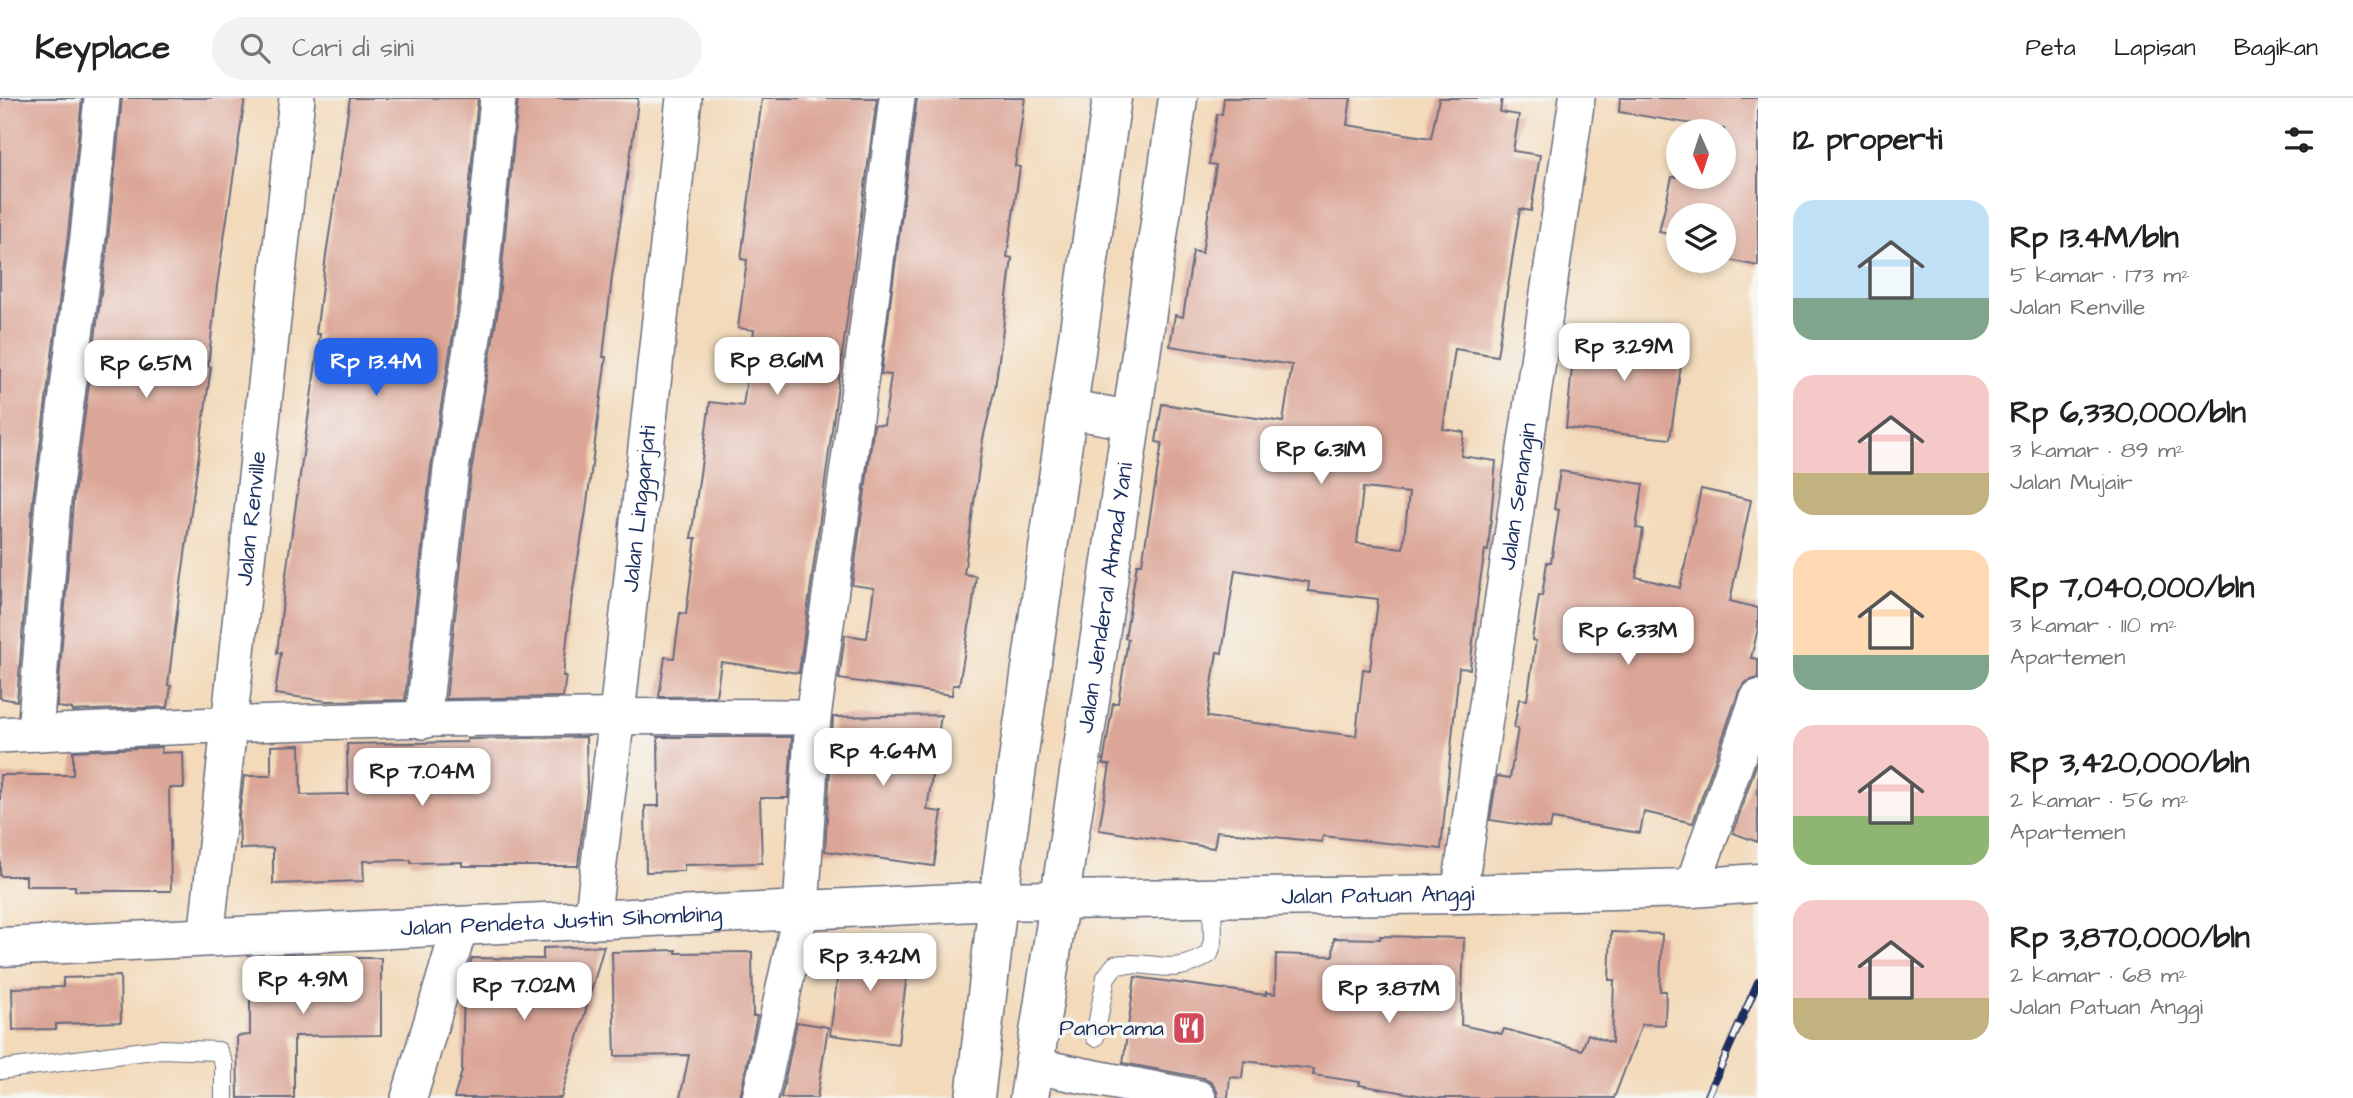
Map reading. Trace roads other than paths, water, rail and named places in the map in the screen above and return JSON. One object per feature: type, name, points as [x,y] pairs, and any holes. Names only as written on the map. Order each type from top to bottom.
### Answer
[{"type":"main road","points":[[975,1098],[998,901],[1112,98]]},
{"type":"main road","name":"Jalan Jenderal Ahmad Yani","points":[[1031,1082],[1178,98]]},
{"type":"main road","points":[[1068,409],[1131,420]]},
{"type":"main road","name":"Jalan Patuan Anggi","points":[[998,901],[1460,894],[1692,888],[1758,883]]},
{"type":"main road","name":"Jalan Pendeta Justin Sihombing","points":[[0,947],[998,901]]},
{"type":"street","points":[[35,733],[53,501],[88,237],[103,98]]},
{"type":"street","name":"Jalan Renville","points":[[205,938],[297,98]]},
{"type":"street","points":[[423,721],[451,469],[478,307],[498,98]]},
{"type":"street","name":"Jalan Linggarjati","points":[[592,921],[684,98]]},
{"type":"street","points":[[760,1098],[801,910],[813,717],[897,98]]},
{"type":"street","name":"Jalan Senangin","points":[[1460,894],[1577,98]]},
{"type":"street","points":[[1692,888],[1758,698]]},
{"type":"street","points":[[0,735],[617,715],[813,717]]},
{"type":"street","points":[[409,1098],[460,926]]},
{"type":"street","points":[[1031,1082],[1198,1098]]},
{"type":"lane","points":[[1095,1037],[1106,977],[1115,965],[1147,964],[1174,968],[1185,966],[1209,954],[1213,941],[1212,898]]},
{"type":"lane","points":[[0,1070],[160,1049],[218,1051],[225,1064],[224,1098]]},
{"type":"railway","points":[[1707,1098],[1758,982]]},
{"type":"place","name":"Panorama","points":[[1189,1028]]}]
